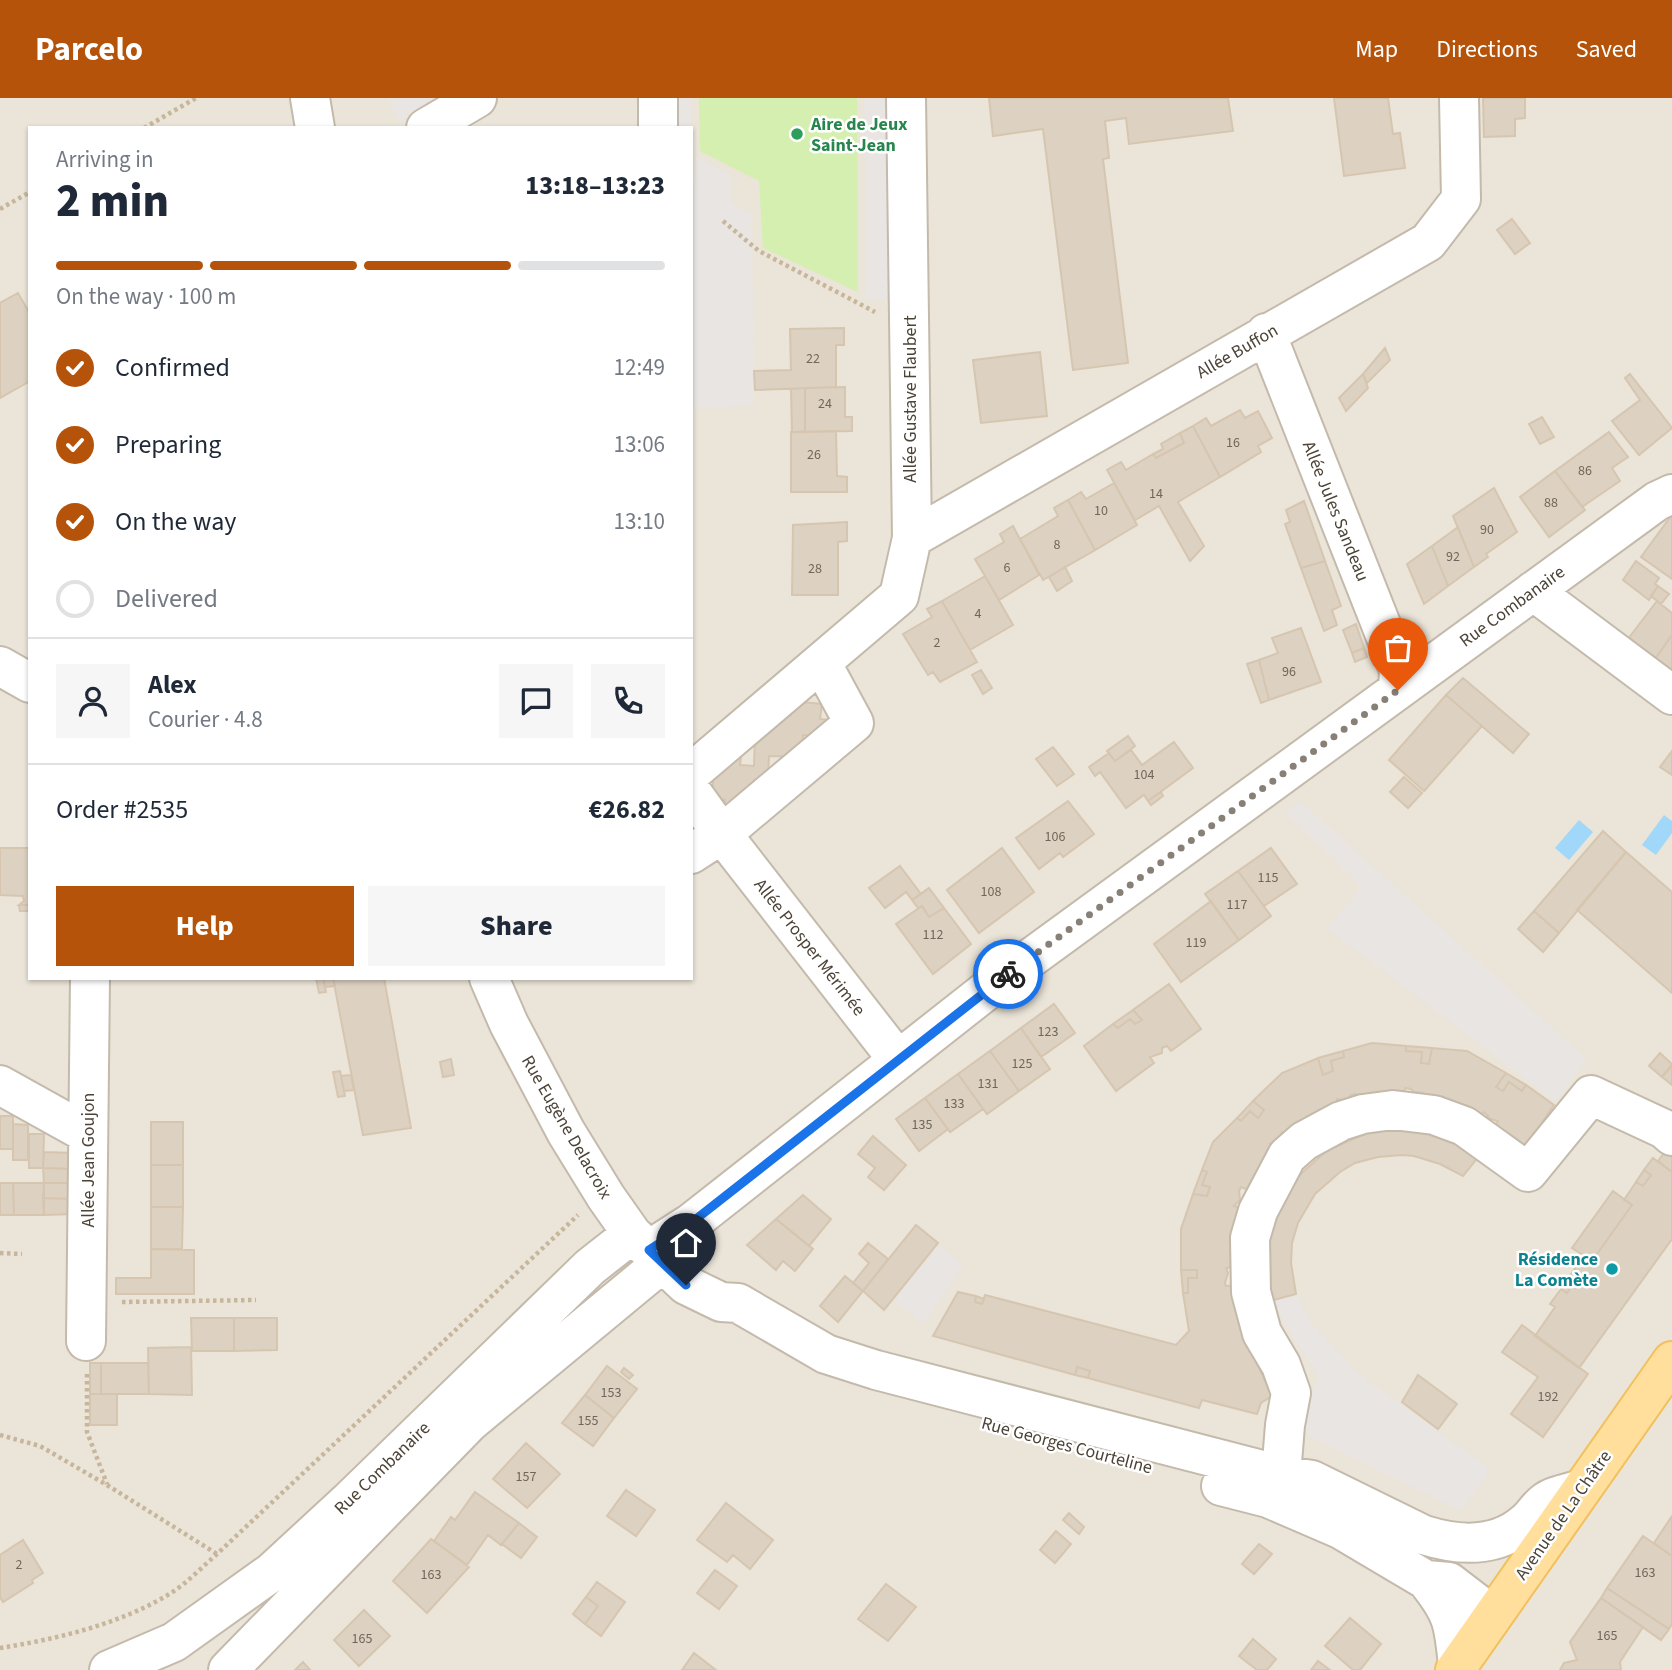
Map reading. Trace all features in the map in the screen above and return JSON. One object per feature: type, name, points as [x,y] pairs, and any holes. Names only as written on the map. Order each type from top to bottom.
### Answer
[{"type":"main road","name":"Avenue de La Châtre","points":[[1457,1668],[1672,1361]]},
{"type":"street","points":[[310,98],[315,126]]},
{"type":"street","points":[[429,126],[477,98]]},
{"type":"street","points":[[658,98],[658,126]]},
{"type":"street","name":"Allée Gustave Flaubert","points":[[693,771],[899,596],[912,538],[906,98]]},
{"type":"street","name":"Allée Buffon","points":[[912,538],[1428,242],[1461,199],[1460,98]]},
{"type":"street","name":"Allée Jules Sandeau","points":[[1266,333],[1399,670],[1398,690]]},
{"type":"street","name":"Rue Combanaire","points":[[228,1670],[470,1422],[648,1249],[691,1223],[990,987],[1657,501],[1672,494]]},
{"type":"street","points":[[1533,591],[1672,695]]},
{"type":"street","points":[[693,798],[706,844],[854,723],[822,664]]},
{"type":"street","points":[[0,666],[28,681]]},
{"type":"street","name":"Allée Prosper Mérimée","points":[[706,844],[898,1060]]},
{"type":"street","name":"Allée Jean Goujon","points":[[86,1341],[90,980]]},
{"type":"street","name":"Rue Eugène Delacroix","points":[[490,980],[509,1024],[566,1132],[606,1197],[648,1249]]},
{"type":"street","points":[[0,1085],[88,1134]]},
{"type":"street","points":[[1282,1475],[1285,1425],[1291,1393],[1281,1365],[1262,1333],[1251,1292],[1250,1238],[1258,1211],[1278,1172],[1287,1156],[1304,1140],[1341,1121],[1363,1114],[1393,1110],[1434,1115],[1464,1126],[1528,1172],[1591,1096],[1664,1129],[1672,1136]]},
{"type":"street","name":"Rue Combanaire","points":[[109,1670],[174,1642],[272,1572],[590,1267],[648,1249]]},
{"type":"street","name":"Rue Georges Courteline","points":[[648,1249],[686,1285],[721,1302],[738,1303],[826,1354],[876,1370],[1282,1475],[1312,1480],[1424,1535],[1438,1539],[1471,1543],[1506,1537],[1527,1521],[1546,1501],[1581,1489]]},
{"type":"street","name":"Rue Georges Courteline","points":[[721,1302],[741,1336],[802,1371],[849,1387],[1268,1499],[1340,1530],[1438,1581],[1492,1615]]},
{"type":"street","name":"Rue Georges Courteline","points":[[1424,1535],[1448,1565],[1438,1581],[1441,1598],[1454,1623],[1457,1668]]},
{"type":"street","name":"Rue Combanaire","points":[[163,1670],[188,1660],[290,1607]]},
{"type":"path","points":[[148,126],[197,98]]},
{"type":"path","points":[[0,209],[28,193]]},
{"type":"path","points":[[723,220],[759,251],[909,331]]},
{"type":"path","points":[[0,1648],[37,1642],[121,1617],[172,1593],[587,1208]]},
{"type":"path","points":[[0,1254],[22,1254]]},
{"type":"path","points":[[87,1303],[256,1300]]},
{"type":"path","points":[[86,1341],[87,1432],[107,1485]]},
{"type":"path","points":[[0,1435],[40,1446],[217,1554]]},
{"type":"shaded area","points":[[0,98],[1672,98],[1672,1670],[0,1670]]},
{"type":"shaded area","points":[[392,98],[442,98],[400,122],[388,101]]},
{"type":"shaded area","points":[[668,98],[691,98],[691,126],[668,126]]},
{"type":"shaded area","points":[[864,98],[889,98],[892,299],[866,299]]},
{"type":"shaded area","points":[[696,157],[729,175],[730,201],[752,215],[754,406],[693,409],[693,181],[696,182]]},
{"type":"shaded area","points":[[1300,801],[1587,1059],[1556,1102],[1327,928],[1362,887],[1285,812]]},
{"type":"shaded area","points":[[939,1245],[963,1266],[923,1324],[893,1301]]},
{"type":"shaded area","points":[[1296,1294],[1310,1321],[1358,1373],[1491,1470],[1461,1511],[1307,1435],[1302,1423],[1306,1402],[1320,1378],[1270,1301]]},
{"type":"green space","points":[[699,98],[857,98],[858,292],[763,248],[759,181],[700,151]]},
{"type":"water","points":[[1664,815],[1672,821],[1672,833],[1656,855],[1642,845]]},
{"type":"water","points":[[1579,820],[1593,832],[1569,860],[1555,848]]},
{"type":"building","points":[[989,98],[1228,98],[1233,131],[1129,144],[1126,118],[1105,121],[1109,158],[1103,159],[1128,363],[1073,370],[1043,129],[993,136]]},
{"type":"building","points":[[1334,98],[1388,98],[1393,134],[1400,133],[1405,168],[1344,176]]},
{"type":"building","points":[[1483,98],[1525,98],[1525,118],[1515,119],[1515,136],[1484,137]]},
{"type":"building","points":[[1512,219],[1530,243],[1515,254],[1497,230]]},
{"type":"building","points":[[18,293],[28,310],[28,382],[0,398],[0,303]]},
{"type":"building","points":[[844,328],[844,345],[836,345],[836,387],[755,390],[754,371],[791,370],[790,329]]},
{"type":"building","points":[[1385,348],[1390,360],[1367,383],[1363,374]]},
{"type":"building","points":[[1040,352],[1047,416],[981,423],[973,360]]},
{"type":"building","points":[[1363,374],[1368,388],[1346,411],[1339,398]]},
{"type":"building","points":[[1630,374],[1672,428],[1639,455],[1612,421],[1640,400],[1625,378]]},
{"type":"building","points":[[845,387],[845,417],[852,417],[852,431],[805,432],[805,388]]},
{"type":"building","points":[[805,388],[805,432],[792,432],[791,389]]},
{"type":"building","points":[[1240,410],[1245,418],[1258,411],[1272,438],[1258,446],[1261,452],[1220,477],[1193,426],[1206,418],[1211,426]]},
{"type":"building","points":[[1542,417],[1554,437],[1540,444],[1529,424]]},
{"type":"building","points":[[1193,426],[1220,477],[1178,502],[1204,546],[1190,561],[1159,506],[1135,520],[1107,470],[1121,462],[1126,470],[1153,454],[1156,458],[1184,443],[1180,433]]},
{"type":"building","points":[[836,431],[837,476],[847,477],[847,492],[791,492],[791,432]]},
{"type":"building","points":[[1609,432],[1628,457],[1612,468],[1620,481],[1582,507],[1555,471]]},
{"type":"building","points":[[1180,433],[1184,443],[1156,458],[1153,454],[1163,449],[1161,444]]},
{"type":"building","points":[[1555,471],[1585,510],[1549,537],[1520,497]]},
{"type":"building","points":[[1114,483],[1137,525],[1095,550],[1068,500],[1081,492],[1086,499]]},
{"type":"building","points":[[1494,488],[1517,532],[1486,554],[1488,557],[1474,567],[1453,516]]},
{"type":"building","points":[[1068,500],[1095,550],[1043,580],[1020,539],[1058,516],[1054,508]]},
{"type":"building","points":[[1304,501],[1325,561],[1301,568],[1285,524],[1290,522],[1286,510]]},
{"type":"building","points":[[1672,517],[1672,579],[1641,557]]},
{"type":"building","points":[[847,522],[847,541],[838,542],[838,595],[792,595],[793,525]]},
{"type":"building","points":[[1013,526],[1039,575],[999,600],[975,559],[1004,542],[1000,534]]},
{"type":"building","points":[[1458,527],[1474,567],[1448,586],[1432,546]]},
{"type":"building","points":[[1432,546],[1448,586],[1424,604],[1407,564]]},
{"type":"building","points":[[1325,561],[1341,606],[1332,610],[1337,625],[1324,631],[1301,568]]},
{"type":"building","points":[[1636,561],[1659,578],[1655,584],[1658,586],[1649,600],[1623,580]]},
{"type":"building","points":[[1065,567],[1072,581],[1057,591],[1049,577]]},
{"type":"building","points":[[985,576],[1013,625],[970,650],[942,601]]},
{"type":"building","points":[[1658,586],[1669,594],[1661,604],[1651,596]]},
{"type":"building","points":[[942,601],[977,662],[940,682],[933,672],[928,675],[903,634],[932,617],[927,609]]},
{"type":"building","points":[[1657,601],[1672,613],[1672,635],[1655,659],[1628,639]]},
{"type":"building","points":[[1356,624],[1364,648],[1352,653],[1343,630]]},
{"type":"building","points":[[1301,628],[1321,682],[1269,700],[1259,660],[1278,653],[1272,638]]},
{"type":"building","points":[[1672,635],[1672,671],[1655,659]]},
{"type":"building","points":[[1364,648],[1367,657],[1355,662],[1352,653]]},
{"type":"building","points":[[1259,660],[1269,700],[1261,703],[1247,664]]},
{"type":"building","points":[[981,670],[992,688],[983,694],[972,675]]},
{"type":"building","points":[[1463,678],[1529,734],[1513,753],[1446,695]]},
{"type":"building","points":[[1446,695],[1482,726],[1424,791],[1389,760]]},
{"type":"building","points":[[791,701],[822,704],[820,719],[828,720],[827,736],[803,735],[802,757],[769,756],[768,781],[754,780],[753,796],[724,807],[725,800],[713,799],[713,769],[726,769],[726,756],[741,757],[740,765],[754,766],[755,737],[774,714],[791,715]]},
{"type":"building","points":[[1128,736],[1135,746],[1115,761],[1107,751]]},
{"type":"building","points":[[1174,742],[1193,768],[1148,801],[1144,795],[1126,808],[1100,772],[1095,776],[1089,767],[1109,753],[1115,761],[1131,750],[1142,765]]},
{"type":"building","points":[[1053,747],[1074,774],[1057,786],[1036,759]]},
{"type":"building","points":[[1672,751],[1672,775],[1660,767]]},
{"type":"building","points":[[1404,777],[1422,793],[1408,808],[1390,792]]},
{"type":"building","points":[[1161,792],[1163,796],[1151,805],[1148,801]]},
{"type":"building","points":[[1068,801],[1094,834],[1063,857],[1060,853],[1039,869],[1016,838]]},
{"type":"building","points":[[1603,831],[1626,852],[1559,933],[1534,911]]},
{"type":"building","points":[[0,848],[28,848],[28,905],[19,905],[24,901],[23,896],[0,895]]},
{"type":"building","points":[[1002,848],[1034,892],[979,933],[947,890]]},
{"type":"building","points":[[1271,848],[1297,884],[1264,906],[1238,871]]},
{"type":"building","points":[[1626,852],[1672,892],[1672,993],[1577,910]]},
{"type":"building","points":[[900,866],[921,894],[912,900],[906,892],[885,908],[869,888]]},
{"type":"building","points":[[1238,871],[1271,916],[1239,940],[1205,894]]},
{"type":"building","points":[[929,888],[944,908],[929,917],[922,906],[918,908],[912,900]]},
{"type":"building","points":[[1211,901],[1239,940],[1181,982],[1154,944]]},
{"type":"building","points":[[19,905],[28,905],[28,911],[20,911]]},
{"type":"building","points":[[922,906],[929,917],[944,908],[971,944],[933,974],[896,924]]},
{"type":"building","points":[[1534,911],[1559,933],[1543,952],[1518,929]]},
{"type":"building","points":[[316,980],[323,980],[326,992],[319,993]]},
{"type":"building","points":[[323,980],[334,980],[335,986],[325,987]]},
{"type":"building","points":[[333,980],[384,980],[411,1128],[363,1135]]},
{"type":"building","points":[[1169,984],[1201,1029],[1171,1051],[1167,1046],[1162,1048],[1162,1053],[1150,1057],[1154,1063],[1116,1091],[1084,1046],[1113,1024],[1118,1028],[1130,1019],[1135,1024],[1142,1020],[1133,1010]]},
{"type":"building","points":[[1054,1004],[1075,1033],[1041,1057],[1021,1028]]},
{"type":"building","points":[[1133,1010],[1142,1020],[1135,1024],[1130,1019],[1118,1028],[1113,1024]]},
{"type":"building","points":[[1021,1028],[1050,1069],[1019,1091],[990,1051]]},
{"type":"building","points":[[1372,1043],[1406,1046],[1406,1051],[1422,1052],[1421,1063],[1429,1064],[1432,1048],[1467,1051],[1506,1073],[1496,1087],[1503,1091],[1509,1082],[1522,1091],[1526,1085],[1554,1105],[1522,1151],[1492,1130],[1498,1121],[1487,1118],[1484,1112],[1479,1120],[1423,1100],[1423,1093],[1405,1088],[1404,1098],[1358,1104],[1356,1094],[1346,1101],[1337,1099],[1339,1108],[1289,1140],[1282,1132],[1279,1141],[1270,1144],[1277,1152],[1251,1191],[1241,1187],[1240,1200],[1234,1206],[1244,1209],[1234,1267],[1226,1268],[1228,1273],[1225,1283],[1226,1286],[1236,1285],[1248,1344],[1272,1396],[1261,1403],[1257,1414],[1202,1400],[1199,1408],[1088,1378],[1090,1371],[1077,1367],[1075,1375],[933,1336],[958,1292],[976,1296],[975,1302],[982,1304],[985,1295],[1176,1345],[1189,1331],[1183,1293],[1188,1293],[1188,1278],[1197,1278],[1197,1270],[1181,1270],[1181,1229],[1193,1194],[1207,1196],[1210,1187],[1202,1185],[1207,1172],[1202,1170],[1213,1142],[1237,1118],[1241,1121],[1250,1111],[1258,1118],[1264,1110],[1253,1101],[1282,1073],[1318,1058],[1323,1075],[1333,1071],[1331,1061],[1344,1057],[1343,1051]]},
{"type":"building","points":[[1406,1046],[1432,1048],[1429,1064],[1421,1063],[1422,1052],[1406,1051]]},
{"type":"building","points":[[990,1051],[1019,1091],[987,1114],[958,1074]]},
{"type":"building","points":[[1343,1051],[1344,1057],[1331,1061],[1333,1071],[1323,1075],[1318,1058]]},
{"type":"building","points":[[1660,1053],[1672,1064],[1662,1077],[1649,1066]]},
{"type":"building","points":[[451,1059],[454,1075],[443,1077],[440,1062]]},
{"type":"building","points":[[1672,1066],[1672,1085],[1662,1077]]},
{"type":"building","points":[[340,1071],[345,1096],[338,1097],[333,1072]]},
{"type":"building","points":[[1506,1073],[1526,1085],[1522,1091],[1509,1082],[1503,1091],[1496,1087]]},
{"type":"building","points":[[958,1074],[983,1109],[950,1132],[925,1098]]},
{"type":"building","points":[[351,1075],[354,1090],[344,1091],[341,1076]]},
{"type":"building","points":[[925,1098],[948,1129],[919,1151],[896,1119]]},
{"type":"building","points":[[1253,1101],[1264,1110],[1258,1118],[1250,1111],[1241,1121],[1237,1118]]},
{"type":"building","points":[[0,1116],[13,1116],[13,1149],[0,1149]]},
{"type":"building","points":[[151,1122],[183,1122],[183,1165],[151,1165]]},
{"type":"building","points":[[13,1124],[28,1125],[28,1160],[13,1160]]},
{"type":"building","points":[[1399,1129],[1437,1135],[1479,1156],[1463,1176],[1440,1164],[1402,1155],[1355,1163],[1340,1172],[1315,1194],[1298,1223],[1292,1243],[1291,1263],[1296,1294],[1270,1301],[1266,1248],[1274,1213],[1291,1183],[1326,1151],[1369,1132]]},
{"type":"building","points":[[29,1134],[44,1134],[43,1168],[29,1168]]},
{"type":"building","points":[[873,1136],[906,1165],[884,1190],[868,1177],[875,1168],[858,1154]]},
{"type":"building","points":[[1668,1148],[1672,1152],[1672,1172],[1658,1161]]},
{"type":"building","points":[[44,1152],[74,1153],[75,1169],[43,1168]]},
{"type":"building","name":"Résidence La Comète","points":[[1653,1158],[1672,1172],[1672,1239],[1579,1368],[1535,1336],[1555,1307],[1550,1304],[1561,1289],[1567,1293],[1575,1281],[1569,1277],[1584,1256],[1592,1261],[1632,1205],[1624,1200],[1636,1182],[1643,1186],[1651,1175],[1644,1170]]},
{"type":"building","points":[[151,1165],[183,1165],[183,1207],[151,1207]]},
{"type":"building","points":[[43,1168],[75,1169],[74,1183],[44,1183]]},
{"type":"building","points":[[1202,1170],[1207,1172],[1202,1185],[1210,1187],[1207,1196],[1193,1194]]},
{"type":"building","points":[[1644,1170],[1651,1175],[1643,1186],[1636,1182]]},
{"type":"building","points":[[0,1183],[13,1183],[14,1215],[0,1215]]},
{"type":"building","points":[[13,1183],[44,1183],[44,1215],[14,1215]]},
{"type":"building","points":[[44,1183],[74,1183],[75,1199],[43,1198]]},
{"type":"building","points":[[1613,1191],[1632,1205],[1592,1261],[1572,1248]]},
{"type":"building","points":[[803,1195],[831,1219],[809,1246],[776,1219]]},
{"type":"building","points":[[43,1198],[75,1199],[74,1214],[44,1215]]},
{"type":"building","points":[[151,1207],[183,1207],[182,1249],[151,1249]]},
{"type":"building","points":[[776,1219],[813,1249],[795,1271],[783,1261],[776,1270],[747,1245]]},
{"type":"building","points":[[916,1225],[938,1243],[884,1310],[863,1291]]},
{"type":"building","points":[[868,1243],[888,1259],[863,1291],[853,1283],[869,1263],[859,1254]]},
{"type":"building","points":[[151,1249],[194,1250],[194,1294],[116,1294],[116,1278],[151,1278]]},
{"type":"building","points":[[1181,1270],[1197,1270],[1197,1278],[1188,1278],[1188,1293],[1183,1293]]},
{"type":"building","points":[[845,1276],[863,1291],[838,1322],[820,1306]]},
{"type":"building","points":[[1569,1277],[1575,1281],[1567,1293],[1561,1289]]},
{"type":"building","points":[[976,1296],[984,1299],[982,1304],[975,1302]]},
{"type":"building","points":[[191,1318],[234,1318],[234,1351],[192,1351]]},
{"type":"building","points":[[234,1318],[277,1318],[277,1350],[234,1351]]},
{"type":"building","points":[[1522,1325],[1588,1374],[1543,1437],[1511,1414],[1538,1377],[1502,1352]]},
{"type":"building","points":[[191,1347],[192,1395],[149,1394],[148,1348]]},
{"type":"building","points":[[90,1363],[101,1363],[101,1394],[90,1394]]},
{"type":"building","points":[[101,1363],[148,1363],[149,1394],[101,1394]]},
{"type":"building","points":[[607,1366],[637,1389],[614,1418],[585,1395]]},
{"type":"building","points":[[1077,1367],[1090,1371],[1088,1378],[1075,1375]]},
{"type":"building","points":[[624,1368],[633,1375],[629,1379],[621,1372]]},
{"type":"building","points":[[1418,1375],[1457,1404],[1438,1429],[1402,1402]]},
{"type":"building","points":[[90,1394],[117,1394],[117,1425],[90,1425]]},
{"type":"building","points":[[585,1395],[614,1418],[593,1446],[562,1423]]},
{"type":"building","points":[[526,1443],[560,1474],[527,1508],[493,1479]]},
{"type":"building","points":[[626,1490],[655,1510],[636,1536],[607,1516]]},
{"type":"building","points":[[475,1492],[519,1523],[501,1545],[488,1535],[467,1565],[434,1541],[451,1517],[455,1520]]},
{"type":"building","points":[[726,1503],[773,1540],[750,1569],[733,1555],[727,1562],[697,1540]]},
{"type":"building","points":[[1069,1513],[1084,1527],[1079,1534],[1063,1520]]},
{"type":"building","points":[[1672,1516],[1672,1556],[1654,1543]]},
{"type":"building","points":[[519,1523],[537,1537],[521,1558],[502,1544]]},
{"type":"building","points":[[1056,1531],[1071,1544],[1055,1563],[1040,1550]]},
{"type":"building","points":[[1643,1536],[1672,1556],[1672,1624],[1669,1629],[1607,1588]]},
{"type":"building","points":[[431,1539],[469,1567],[427,1613],[393,1581]]},
{"type":"building","points":[[23,1540],[43,1573],[32,1580],[33,1583],[3,1602],[0,1597],[0,1555]]},
{"type":"building","points":[[1259,1544],[1272,1554],[1254,1574],[1242,1564]]},
{"type":"building","points":[[715,1570],[737,1586],[719,1609],[697,1593]]},
{"type":"building","points":[[597,1582],[625,1602],[601,1636],[585,1624],[598,1606],[586,1597]]},
{"type":"building","points":[[886,1584],[916,1607],[888,1641],[858,1619]]},
{"type":"building","points":[[1607,1588],[1669,1629],[1661,1640],[1601,1598]]},
{"type":"building","points":[[586,1597],[598,1606],[585,1624],[573,1614]]},
{"type":"building","points":[[1601,1598],[1643,1627],[1620,1662],[1621,1670],[1560,1670],[1564,1663],[1577,1660],[1570,1642]]},
{"type":"building","points":[[364,1610],[390,1636],[359,1666],[334,1640]]},
{"type":"building","points":[[1350,1618],[1381,1644],[1360,1670],[1353,1670],[1325,1646]]},
{"type":"building","points":[[1253,1639],[1276,1659],[1267,1670],[1257,1670],[1239,1656]]},
{"type":"building","points":[[694,1653],[716,1670],[682,1670]]},
{"type":"building","points":[[1318,1661],[1330,1670],[1311,1670]]},
{"type":"building","points":[[303,1662],[310,1670],[295,1670]]},
{"type":"way so far","points":[[1008,974],[1398,690]]},
{"type":"place","name":"Aire de Jeux Saint-Jean","points":[[797,134]]},
{"type":"place","name":"Résidence La Comète","points":[[1612,1269]]},
{"type":"route","points":[[686,1285],[649,1250],[691,1223],[1008,974]]}]
